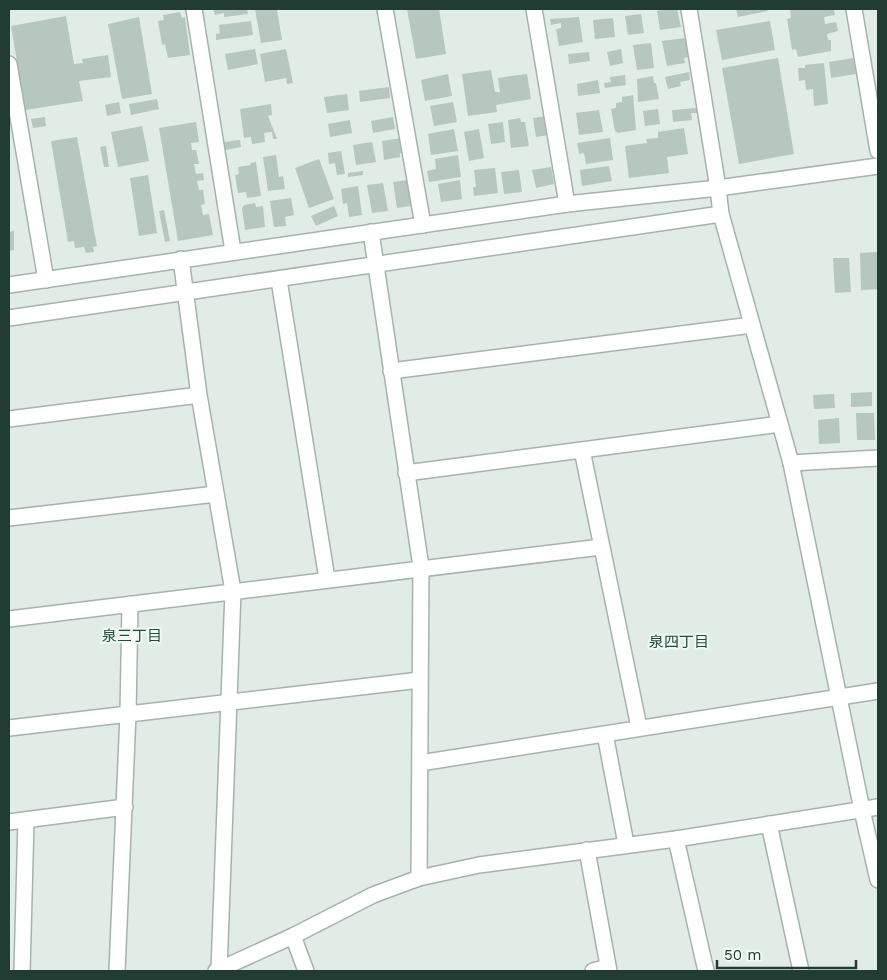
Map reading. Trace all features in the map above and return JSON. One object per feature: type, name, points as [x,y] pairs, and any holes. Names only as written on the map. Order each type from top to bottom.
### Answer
[{"type":"street","points":[[194,9],[233,251]]},
{"type":"street","points":[[386,9],[423,225]]},
{"type":"street","points":[[534,9],[567,204]]},
{"type":"street","points":[[689,9],[721,214],[791,463],[878,880]]},
{"type":"street","points":[[854,9],[878,151]]},
{"type":"street","points":[[9,64],[46,280]]},
{"type":"street","points":[[9,285],[567,204],[718,188],[878,166]]},
{"type":"street","points":[[9,318],[721,214]]},
{"type":"street","points":[[371,232],[374,266],[421,567],[419,878]]},
{"type":"street","points":[[181,259],[199,395],[233,591],[218,971],[293,936],[373,895],[419,878],[479,865],[626,844],[676,839],[878,807]]},
{"type":"street","points":[[279,280],[327,579]]},
{"type":"street","points":[[390,371],[752,325]]},
{"type":"street","points":[[9,419],[199,395]]},
{"type":"street","points":[[406,473],[780,424]]},
{"type":"street","points":[[582,450],[638,727]]},
{"type":"street","points":[[791,463],[878,458]]},
{"type":"street","points":[[9,518],[216,494]]},
{"type":"street","points":[[9,619],[421,567],[601,547]]},
{"type":"street","points":[[118,971],[128,714],[130,604]]},
{"type":"street","points":[[9,728],[420,680]]},
{"type":"street","points":[[420,763],[605,734],[638,727],[878,691]]},
{"type":"street","points":[[605,734],[626,844]]},
{"type":"street","points":[[9,822],[124,807]]},
{"type":"street","points":[[22,971],[26,821]]},
{"type":"street","points":[[769,824],[801,971]]},
{"type":"street","points":[[676,839],[706,971]]},
{"type":"street","points":[[587,850],[608,969],[592,971]]},
{"type":"street","points":[[293,936],[306,971]]},
{"type":"building","points":[[213,9],[247,9],[248,14],[224,17],[224,13],[215,15]]},
{"type":"building","points":[[255,9],[277,9],[282,40],[261,43]]},
{"type":"building","points":[[407,9],[439,9],[446,54],[416,59]]},
{"type":"building","points":[[677,9],[681,27],[660,30],[657,11]]},
{"type":"building","points":[[736,9],[767,9],[768,11],[738,17]]},
{"type":"building","points":[[790,9],[834,9],[835,15],[824,17],[825,24],[836,22],[838,31],[827,34],[828,40],[831,40],[831,51],[798,57],[796,49],[792,50],[787,19],[791,18]]},
{"type":"building","points":[[180,12],[182,18],[185,17],[190,55],[168,58],[165,44],[162,45],[158,21],[164,20],[163,15]]},
{"type":"building","points":[[641,14],[644,33],[628,35],[625,16]]},
{"type":"building","points":[[66,16],[74,64],[83,63],[82,59],[108,55],[111,77],[79,81],[83,101],[25,110],[11,26]]},
{"type":"building","points":[[139,17],[152,94],[122,99],[108,24]]},
{"type":"building","points":[[579,17],[583,42],[559,46],[556,29],[561,28],[561,23],[551,25],[550,19]]},
{"type":"building","points":[[613,18],[615,37],[595,39],[593,20]]},
{"type":"building","points":[[251,21],[253,35],[216,40],[216,34],[220,33],[219,25]]},
{"type":"building","points":[[770,21],[775,50],[722,60],[716,30]]},
{"type":"building","points":[[685,38],[688,57],[684,58],[685,63],[667,66],[662,41]]},
{"type":"building","points":[[651,43],[654,68],[637,70],[633,45]]},
{"type":"building","points":[[255,49],[258,64],[228,70],[225,54]]},
{"type":"building","points":[[286,49],[293,83],[287,84],[286,78],[265,82],[260,54]]},
{"type":"building","points":[[621,49],[623,63],[610,66],[607,52]]},
{"type":"building","points":[[589,52],[590,61],[569,64],[568,54]]},
{"type":"building","points":[[778,58],[794,154],[739,164],[722,68]]},
{"type":"building","points":[[853,58],[856,74],[831,78],[829,62]]},
{"type":"building","points":[[824,63],[828,104],[814,106],[813,89],[806,90],[805,80],[799,81],[798,68],[805,68],[805,65]]},
{"type":"building","points":[[491,70],[495,92],[500,92],[498,78],[527,74],[531,99],[496,105],[497,112],[468,116],[462,74]]},
{"type":"building","points":[[689,72],[690,80],[680,82],[681,86],[668,89],[665,77]]},
{"type":"building","points":[[448,74],[452,96],[425,101],[421,80]]},
{"type":"building","points":[[625,75],[626,85],[605,88],[604,83],[611,82],[610,77]]},
{"type":"building","points":[[653,76],[659,99],[638,102],[637,79]]},
{"type":"building","points":[[598,80],[600,93],[578,96],[577,84]]},
{"type":"building","points":[[389,87],[390,98],[360,102],[359,91]]},
{"type":"building","points":[[347,94],[349,110],[327,113],[324,97]]},
{"type":"building","points":[[633,95],[636,130],[618,133],[615,131],[611,109],[616,108],[616,103],[622,102],[622,97]]},
{"type":"building","points":[[157,99],[159,109],[131,115],[129,104]]},
{"type":"building","points":[[119,102],[121,113],[107,116],[105,105]]},
{"type":"building","points":[[453,102],[457,122],[434,126],[430,106]]},
{"type":"building","points":[[271,104],[272,115],[268,116],[277,139],[273,139],[272,132],[264,133],[265,142],[252,144],[251,137],[244,138],[240,109]]},
{"type":"building","points":[[697,108],[698,113],[691,113],[692,120],[673,122],[672,110]]},
{"type":"building","points":[[658,109],[660,124],[645,126],[643,111]]},
{"type":"building","points":[[599,110],[603,132],[579,135],[576,113]]},
{"type":"building","points":[[546,116],[549,135],[536,137],[533,118]]},
{"type":"building","points":[[45,117],[46,126],[33,128],[31,119]]},
{"type":"building","points":[[393,117],[395,129],[373,133],[371,121]]},
{"type":"building","points":[[520,118],[521,122],[525,122],[529,146],[511,148],[508,120]]},
{"type":"building","points":[[350,120],[352,133],[330,137],[328,124]]},
{"type":"building","points":[[196,122],[199,142],[191,143],[192,150],[196,150],[199,164],[194,164],[196,174],[203,173],[204,180],[197,181],[199,190],[203,190],[205,204],[201,205],[203,215],[209,214],[213,235],[178,241],[159,128]]},
{"type":"building","points":[[503,122],[505,142],[491,144],[488,124]]},
{"type":"building","points":[[142,126],[149,161],[118,167],[111,132]]},
{"type":"building","points":[[684,128],[688,154],[667,157],[669,173],[629,178],[625,146],[647,143],[646,139],[658,138],[658,132]]},
{"type":"building","points":[[454,129],[458,151],[431,155],[428,134]]},
{"type":"building","points":[[479,129],[484,158],[469,161],[464,132]]},
{"type":"building","points":[[77,137],[97,246],[93,247],[94,252],[86,253],[84,247],[75,248],[74,241],[68,242],[51,141]]},
{"type":"building","points":[[402,138],[404,152],[400,153],[400,157],[384,160],[382,141]]},
{"type":"building","points":[[610,138],[613,160],[586,164],[584,153],[579,154],[577,143]]},
{"type":"building","points":[[240,140],[241,147],[225,150],[224,142]]},
{"type":"building","points":[[372,142],[376,162],[356,165],[353,145]]},
{"type":"building","points":[[106,146],[109,167],[104,167],[100,147]]},
{"type":"building","points":[[341,151],[345,174],[337,175],[335,163],[329,164],[328,153]]},
{"type":"building","points":[[276,155],[279,177],[283,176],[285,189],[268,191],[263,157]]},
{"type":"building","points":[[458,155],[461,177],[429,182],[427,171],[436,169],[435,159]]},
{"type":"building","points":[[319,159],[334,199],[309,208],[295,168]]},
{"type":"building","points":[[256,162],[261,196],[247,198],[246,192],[238,193],[235,175],[239,174],[238,167],[251,165],[250,163]]},
{"type":"building","points":[[609,166],[612,181],[582,186],[580,170]]},
{"type":"building","points":[[551,167],[554,184],[536,188],[532,170]]},
{"type":"building","points":[[495,168],[498,193],[474,196],[473,187],[476,187],[474,170]]},
{"type":"building","points":[[519,170],[522,192],[504,194],[501,172]]},
{"type":"building","points":[[363,171],[363,175],[348,177],[348,173]]},
{"type":"building","points":[[148,175],[157,233],[139,236],[130,178]]},
{"type":"building","points":[[408,180],[411,206],[397,208],[393,182]]},
{"type":"building","points":[[460,180],[462,199],[441,202],[438,184]]},
{"type":"building","points":[[383,183],[388,211],[372,213],[367,185]]},
{"type":"building","points":[[358,186],[362,215],[349,217],[347,203],[343,204],[341,189]]},
{"type":"building","points":[[291,198],[294,215],[285,217],[286,226],[274,227],[270,201]]},
{"type":"building","points":[[255,203],[256,207],[263,206],[265,227],[245,230],[242,208],[244,205]]},
{"type":"building","points":[[334,206],[338,216],[316,226],[311,216]]},
{"type":"building","points":[[164,210],[170,241],[165,242],[159,211]]},
{"type":"building","points":[[14,231],[14,250],[9,251],[9,232]]},
{"type":"building","points":[[877,252],[878,289],[861,290],[860,253]]},
{"type":"building","points":[[833,258],[849,258],[851,292],[835,293]]},
{"type":"building","points":[[872,392],[872,406],[851,407],[851,393]]},
{"type":"building","points":[[834,394],[835,408],[814,409],[813,395]]},
{"type":"building","points":[[856,413],[874,413],[875,440],[857,440]]},
{"type":"building","points":[[839,418],[840,443],[819,444],[818,420]]},
{"type":"district","name":"泉三丁目","points":[[132,636]]},
{"type":"district","name":"泉四丁目","points":[[679,642]]}]
